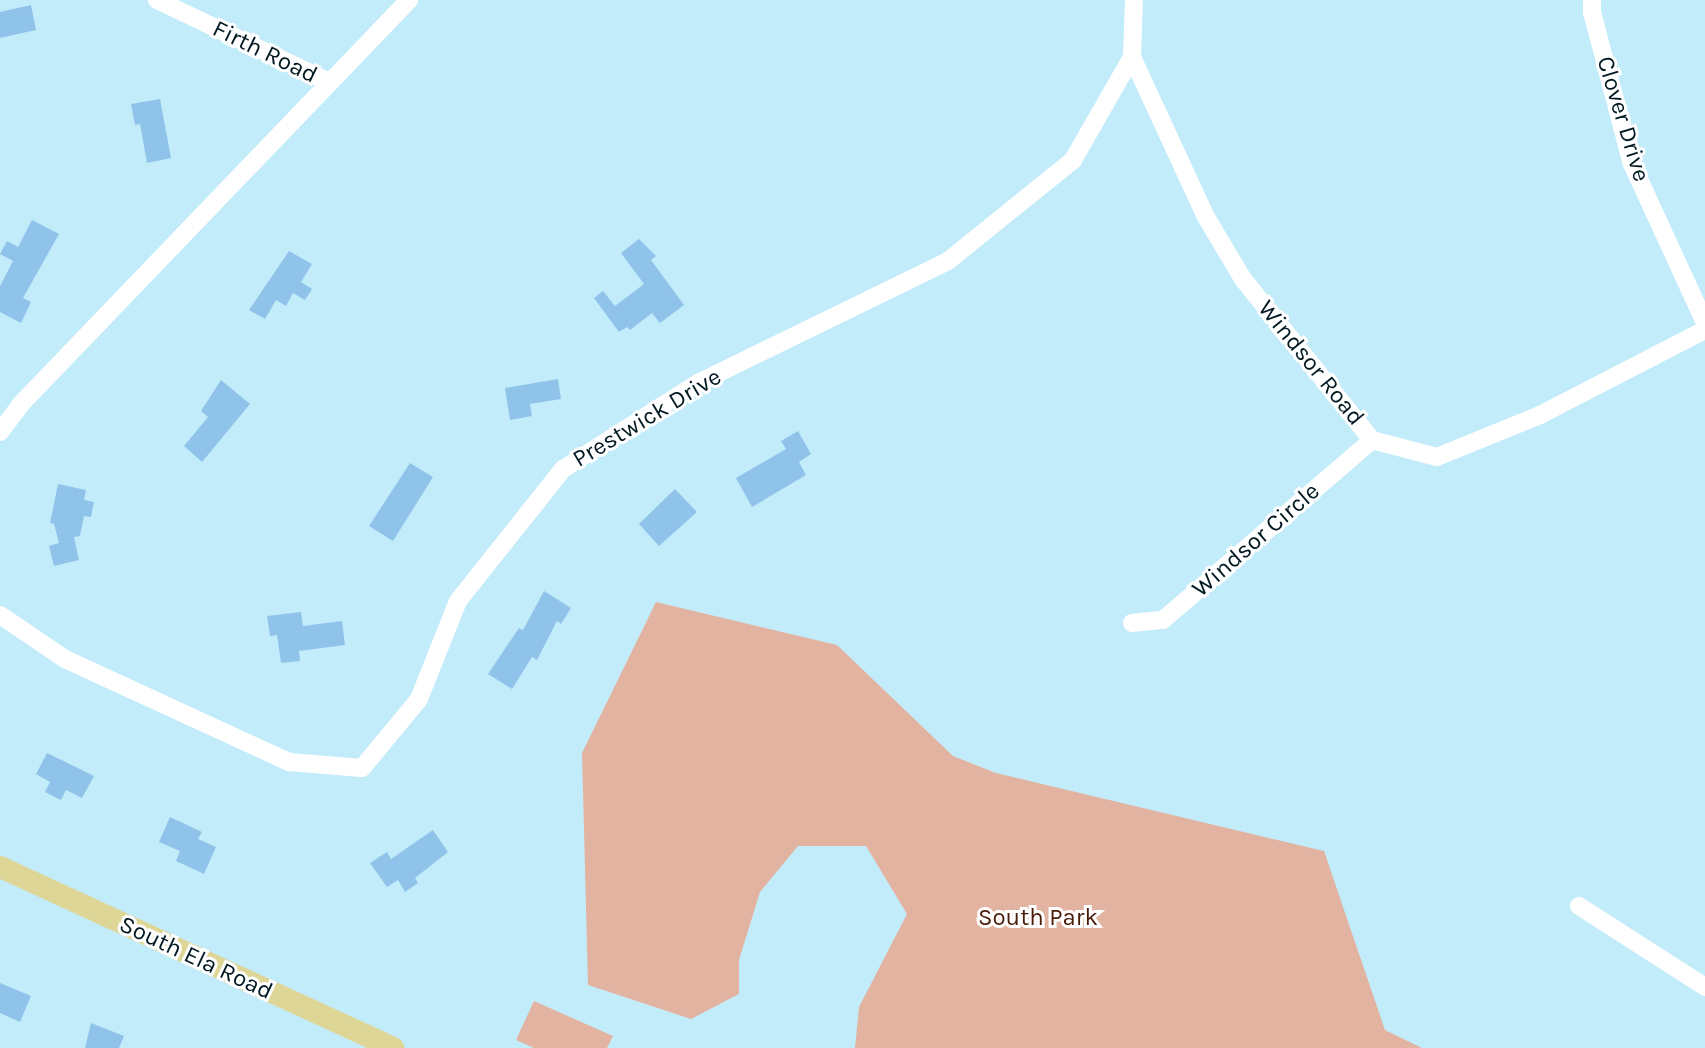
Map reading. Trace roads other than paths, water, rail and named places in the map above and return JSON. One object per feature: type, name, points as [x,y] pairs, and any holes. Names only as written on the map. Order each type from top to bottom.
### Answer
[{"type":"main road","name":"South Ela Road","points":[[0,867],[393,1048]]},
{"type":"street","name":"Firth Road","points":[[157,0],[329,82]]},
{"type":"street","points":[[0,432],[20,405],[409,0]]},
{"type":"street","name":"Windsor Road","points":[[1134,0],[1132,57],[1206,217],[1243,279],[1372,440],[1437,457],[1540,415],[1705,330]]},
{"type":"street","name":"Clover Drive","points":[[1592,0],[1592,12],[1632,164],[1705,323]]},
{"type":"street","name":"Prestwick Drive","points":[[0,615],[65,659],[289,762],[362,768],[419,699],[458,601],[563,469],[698,383],[948,261],[1073,160],[1132,57]]},
{"type":"street","name":"Windsor Circle","points":[[1132,623],[1163,620],[1372,440]]},
{"type":"street","points":[[1579,906],[1705,987]]},
{"type":"park label","name":"South Park","points":[[1038,918]]}]
